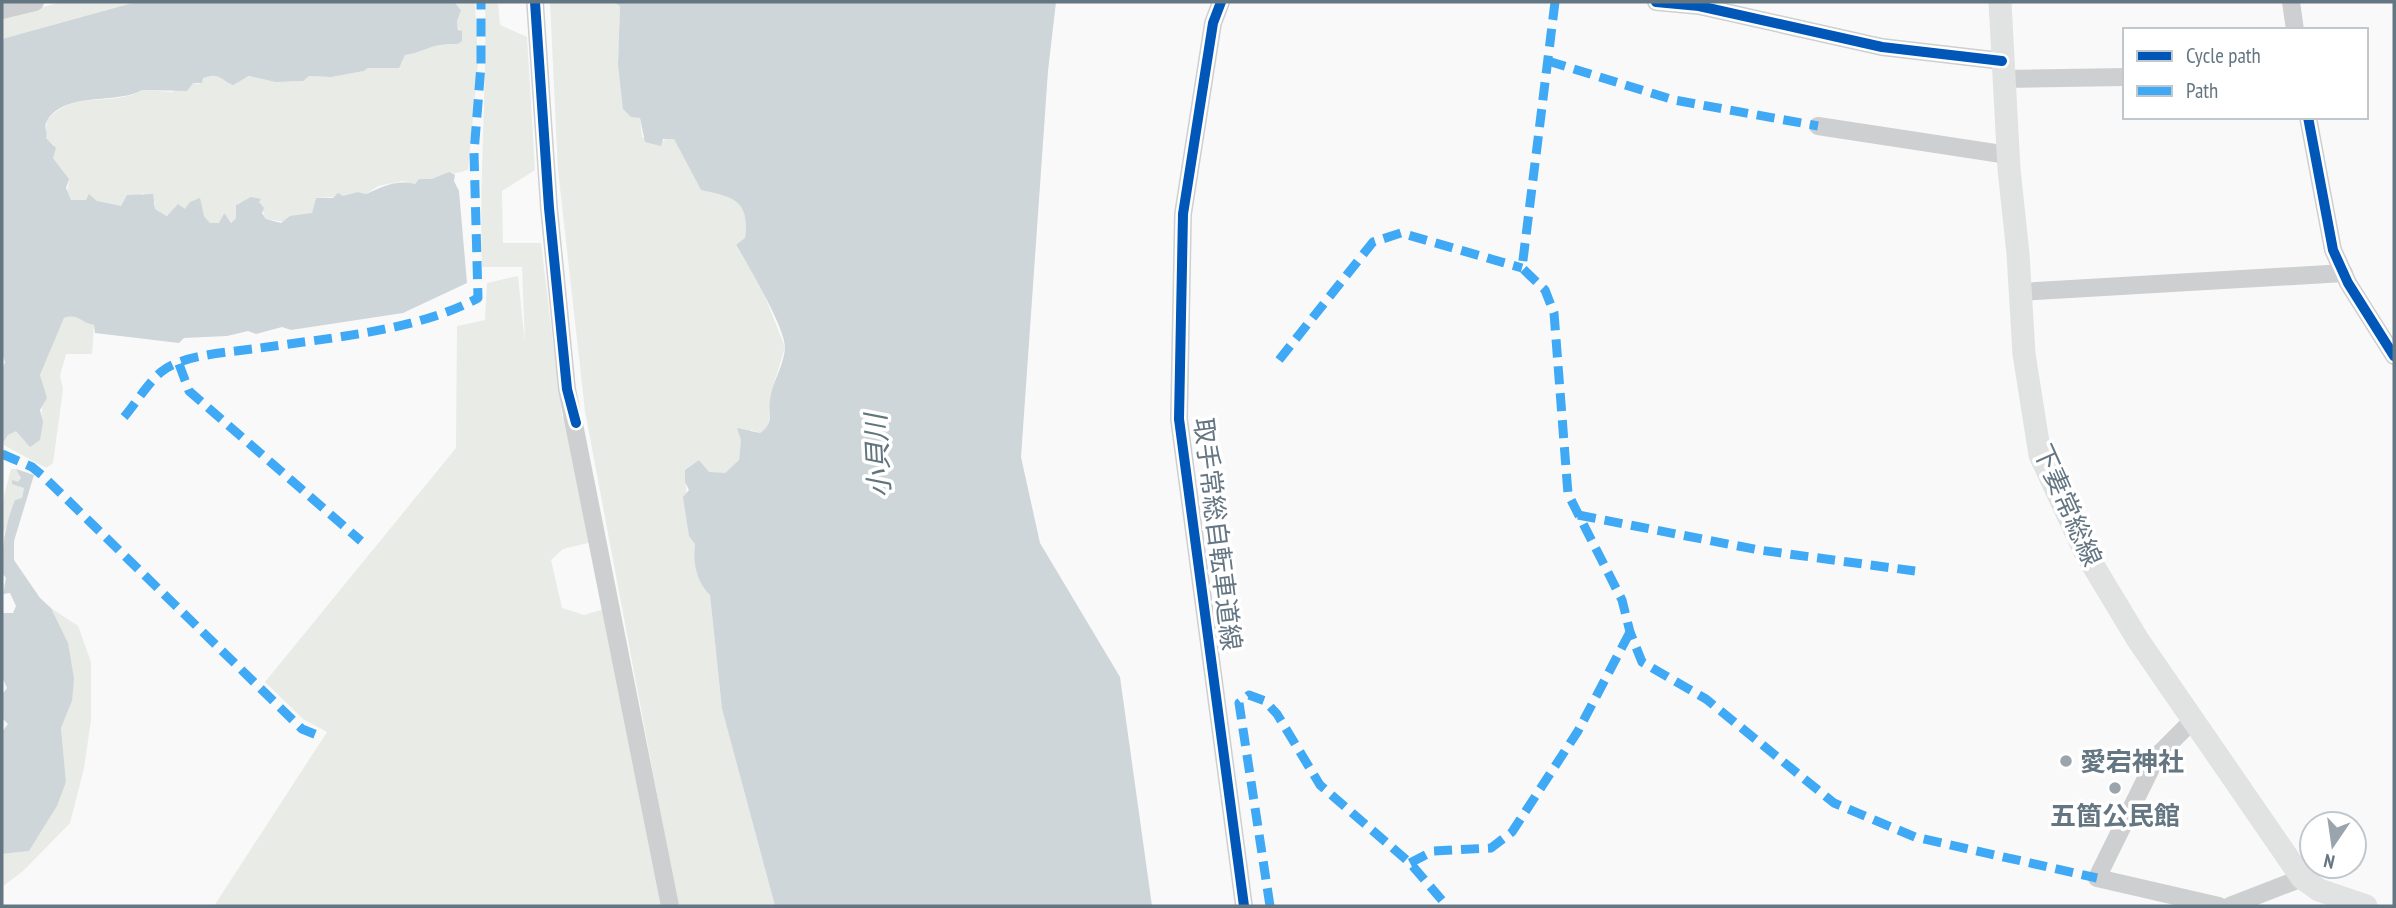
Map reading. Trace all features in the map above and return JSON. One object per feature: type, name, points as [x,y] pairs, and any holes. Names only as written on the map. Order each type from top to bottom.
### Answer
[{"type":"main road","name":"下妻常総線","points":[[2000,2],[2002,70],[2024,354],[2040,455],[2085,552],[2138,640],[2298,872]]},
{"type":"main road","name":"下妻常総線","points":[[2305,880],[2334,901],[2365,906]]},
{"type":"street","points":[[2,10],[35,2]]},
{"type":"street","points":[[535,2],[549,208],[567,389],[576,422],[670,906]]},
{"type":"street","name":"取手常総自転車道線","points":[[1221,2],[1213,23],[1183,215],[1179,419],[1244,906]]},
{"type":"street","points":[[1656,2],[1699,6],[1882,47],[2002,70],[2123,77]]},
{"type":"street","points":[[2291,2],[2294,28]]},
{"type":"street","points":[[2308,119],[2333,250],[2394,356]]},
{"type":"street","points":[[1818,126],[2008,155]]},
{"type":"street","points":[[2020,292],[2344,273]]},
{"type":"street","points":[[2194,719],[2157,756],[2097,878],[2219,906]]},
{"type":"street","points":[[2230,906],[2298,880]]},
{"type":"shaded area","points":[[62,2],[136,2],[2,39],[2,18]]},
{"type":"shaded area","points":[[454,2],[475,2],[478,63],[468,170],[415,184],[403,181],[378,186],[366,194],[358,192],[350,196],[316,198],[312,213],[285,222],[266,219],[259,202],[240,202],[236,205],[236,218],[230,223],[223,213],[220,223],[210,223],[204,216],[199,199],[185,210],[168,216],[155,209],[155,202],[143,193],[121,206],[71,200],[67,194],[69,179],[53,158],[54,145],[45,138],[47,121],[57,111],[69,105],[81,101],[119,98],[142,90],[172,92],[193,83],[199,84],[203,78],[214,74],[235,83],[257,76],[295,81],[309,76],[331,77],[403,63],[400,62],[405,56],[418,48],[460,42],[457,23],[461,10]]},
{"type":"shaded area","points":[[485,2],[498,2],[500,25],[527,37],[535,170],[502,191],[503,243],[541,243],[562,416],[571,427],[592,542],[563,549],[551,560],[562,608],[584,615],[604,609],[662,906],[214,906],[327,732],[303,719],[265,682],[456,448],[457,326],[485,320],[487,283],[518,276],[525,344],[522,267],[482,267]]},
{"type":"shaded area","points":[[550,2],[614,2],[620,6],[618,64],[640,118],[642,137],[661,142],[669,137],[674,139],[701,190],[730,198],[742,208],[746,225],[745,238],[736,246],[760,284],[785,347],[775,380],[768,427],[760,433],[751,430],[741,440],[739,460],[725,473],[709,473],[699,460],[685,470],[689,536],[695,544],[699,578],[710,595],[722,709],[775,906],[678,906],[585,411],[558,170]]},
{"type":"shaded area","points":[[72,315],[94,325],[92,354],[66,354],[60,376],[63,389],[53,463],[46,468],[2,444],[8,435],[16,430],[26,438],[40,440],[43,393],[40,375],[64,318]]},
{"type":"shaded area","points":[[11,469],[16,469],[22,478],[18,482],[24,488],[22,499],[15,500],[2,535],[2,504]]},
{"type":"shaded area","points":[[51,608],[78,626],[91,662],[91,720],[84,768],[70,823],[23,871],[2,887],[2,854],[29,851],[57,806],[66,782],[61,728],[72,701],[68,643]]},
{"type":"water","points":[[136,2],[454,2],[461,10],[457,22],[458,30],[462,31],[462,41],[405,55],[399,68],[368,68],[331,77],[309,76],[303,81],[276,82],[249,76],[233,85],[217,76],[209,76],[203,78],[202,83],[193,83],[187,91],[142,90],[119,97],[64,106],[54,113],[45,127],[46,138],[56,148],[53,158],[69,179],[66,188],[71,200],[86,200],[89,194],[97,201],[121,206],[127,195],[153,194],[155,209],[167,216],[178,204],[185,209],[190,202],[200,198],[204,216],[210,223],[219,223],[224,213],[231,223],[236,218],[236,205],[251,197],[261,199],[259,202],[264,208],[262,213],[266,219],[281,223],[290,216],[312,213],[316,198],[333,198],[338,193],[343,196],[358,192],[366,194],[389,184],[415,184],[419,179],[432,179],[449,172],[455,175],[454,181],[459,191],[467,283],[403,313],[291,330],[282,327],[256,334],[248,331],[227,336],[184,338],[179,343],[95,333],[94,325],[76,317],[64,318],[40,375],[47,398],[40,410],[43,422],[40,440],[30,447],[16,431],[8,435],[2,444],[2,370],[5,362],[2,354],[2,39]]},
{"type":"water","name":"小貝川","points":[[614,2],[1056,2],[1048,71],[1021,457],[1040,543],[1120,677],[1152,906],[775,906],[722,709],[710,595],[701,584],[697,571],[695,544],[689,536],[683,497],[689,490],[685,482],[685,470],[699,460],[709,472],[725,473],[739,460],[741,440],[737,428],[760,433],[768,425],[771,394],[784,354],[784,339],[765,296],[736,245],[745,238],[745,215],[742,208],[730,198],[701,190],[674,139],[663,139],[661,146],[645,142],[640,118],[631,117],[623,109],[618,64],[620,6]]},
{"type":"water","points":[[16,469],[34,475],[14,541],[14,560],[40,598],[51,608],[68,643],[74,679],[72,701],[61,728],[66,782],[57,806],[29,851],[2,854],[2,732],[8,724],[2,718],[2,695],[7,688],[2,677],[2,613],[13,613],[16,606],[10,593],[3,594],[6,578],[2,573],[2,563],[9,518],[15,500],[22,498],[24,488],[12,484],[12,480],[18,482],[21,478]]},
{"type":"marked path","points":[[124,417],[161,372],[182,361],[372,332],[428,318],[478,298],[474,153],[481,65],[481,2]]},
{"type":"marked path","points":[[1555,2],[1522,268],[1545,290],[1554,313],[1568,494],[1622,600],[1630,632],[1642,662],[1706,699],[1834,803],[1915,837],[2097,878]]},
{"type":"marked path","points":[[1548,61],[1674,100],[1818,126]]},
{"type":"marked path","points":[[1279,360],[1373,242],[1401,233],[1522,268]]},
{"type":"marked path","points":[[179,364],[189,391],[361,541]]},
{"type":"marked path","points":[[2,454],[32,467],[43,476],[302,729],[322,737]]},
{"type":"marked path","points":[[1578,515],[1759,550],[1915,571]]},
{"type":"marked path","points":[[1410,863],[1433,851],[1491,848],[1512,832],[1578,731],[1630,632]]},
{"type":"marked path","points":[[1270,906],[1239,703],[1249,695],[1265,701],[1277,714],[1320,785],[1410,863],[1447,906]]},
{"type":"cycle path","points":[[535,2],[549,208],[567,389],[576,423]]},
{"type":"cycle path","points":[[1221,2],[1213,23],[1183,214],[1179,419],[1244,906]]},
{"type":"cycle path","points":[[1656,2],[1699,6],[1882,47],[2002,61]]},
{"type":"cycle path","points":[[2308,119],[2333,250],[2348,283],[2394,356]]},
{"type":"place","name":"愛宕神社","points":[[2066,761]]},
{"type":"place","name":"五箇公民館","points":[[2115,788]]}]
